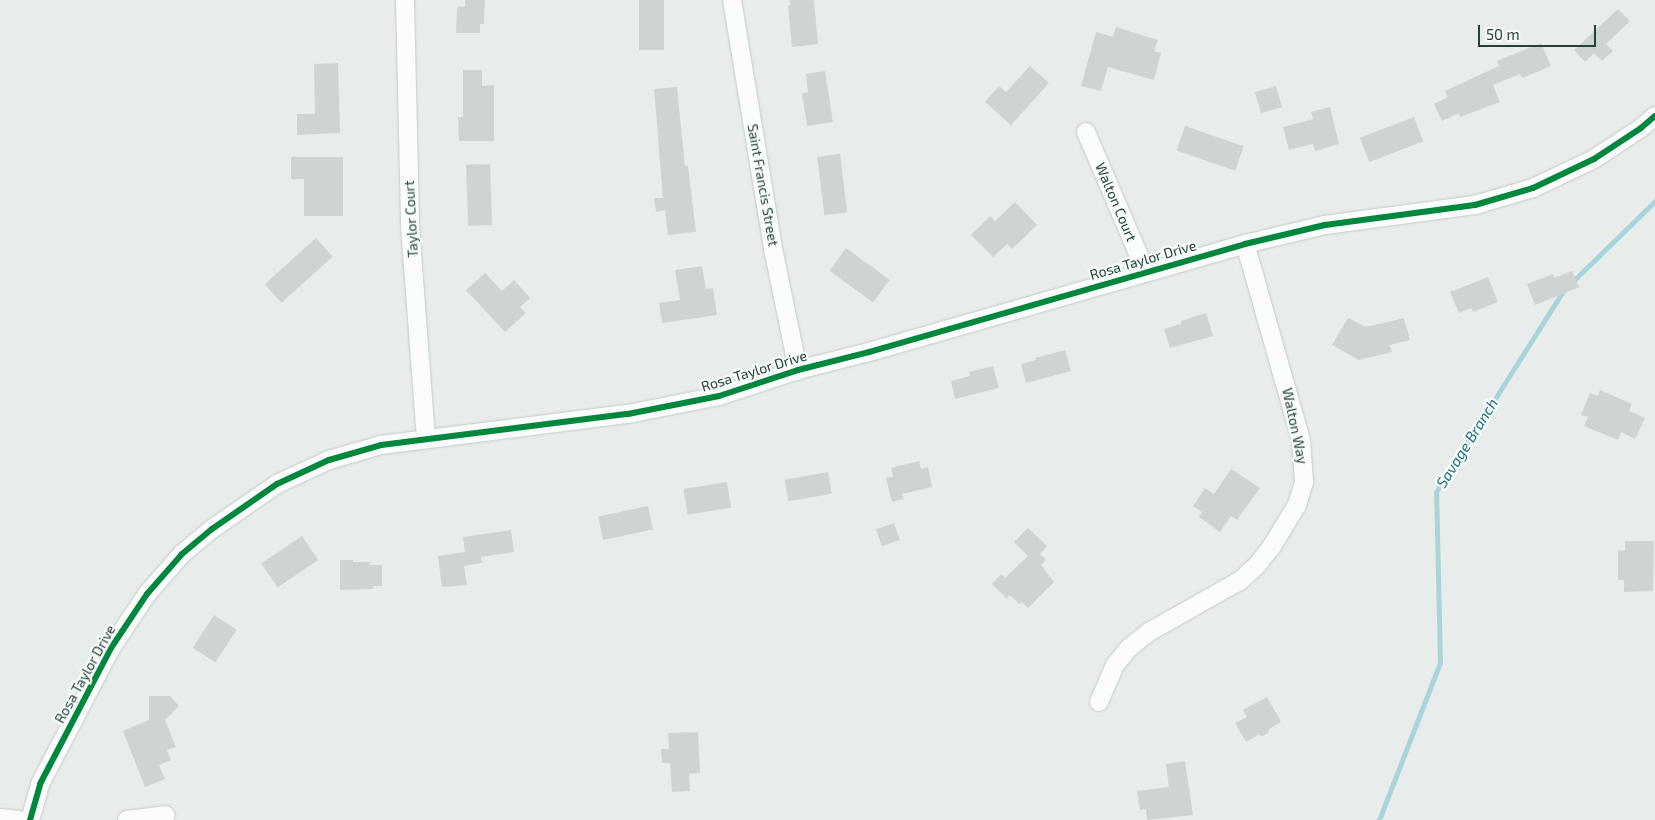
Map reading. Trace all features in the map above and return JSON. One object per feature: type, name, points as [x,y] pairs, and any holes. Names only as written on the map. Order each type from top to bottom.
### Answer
[{"type":"street","name":"Taylor Court","points":[[405,0],[410,226],[426,438]]},
{"type":"street","name":"Saint Francis Street","points":[[732,0],[774,249],[798,370]]},
{"type":"street","name":"Rosa Taylor Drive","points":[[30,820],[40,784],[111,648],[147,594],[182,554],[212,529],[277,484],[329,460],[381,445],[628,414],[720,396],[798,370],[869,352],[1245,244],[1325,225],[1475,205],[1534,188],[1594,159],[1638,131],[1655,116]]},
{"type":"street","name":"Walton Court","points":[[1086,132],[1146,272]]},
{"type":"street","name":"Walton Way","points":[[1100,702],[1115,665],[1129,648],[1150,632],[1241,580],[1258,564],[1272,546],[1297,505],[1304,482],[1301,440],[1245,244]]},
{"type":"street","points":[[128,820],[166,815]]},
{"type":"street","points":[[0,818],[19,820]]},
{"type":"building","points":[[465,0],[485,0],[484,24],[480,24],[480,33],[456,33],[457,7],[465,7]]},
{"type":"building","points":[[639,0],[664,0],[664,50],[639,50]]},
{"type":"building","points":[[790,0],[814,0],[818,44],[792,47],[788,5],[790,5]]},
{"type":"building","points":[[1618,9],[1630,21],[1606,44],[1613,51],[1602,61],[1594,53],[1585,62],[1574,50]]},
{"type":"building","points":[[1116,27],[1158,40],[1154,51],[1161,53],[1154,80],[1108,67],[1101,91],[1081,86],[1096,32],[1113,37]]},
{"type":"building","points":[[1541,43],[1551,66],[1522,78],[1520,74],[1493,85],[1500,102],[1460,117],[1459,113],[1442,121],[1434,104],[1448,97],[1445,91],[1499,66],[1497,61]]},
{"type":"building","points":[[338,63],[340,133],[297,135],[297,114],[315,114],[314,64]]},
{"type":"building","points":[[1030,66],[1049,83],[1011,125],[985,102],[999,86],[1006,92]]},
{"type":"building","points":[[463,70],[482,70],[482,86],[494,85],[494,141],[459,141],[458,117],[463,117]]},
{"type":"building","points":[[825,71],[833,122],[807,126],[802,93],[808,92],[806,74]]},
{"type":"building","points":[[1276,86],[1282,107],[1261,113],[1255,92]]},
{"type":"building","points":[[677,87],[685,166],[688,166],[696,232],[668,235],[665,210],[656,212],[654,198],[663,198],[654,89]]},
{"type":"building","points":[[1330,107],[1339,144],[1315,151],[1313,144],[1289,150],[1283,127],[1313,119],[1311,112]]},
{"type":"building","points":[[1414,117],[1423,141],[1369,162],[1360,138]]},
{"type":"building","points":[[1185,126],[1244,146],[1235,171],[1177,151]]},
{"type":"building","points":[[840,154],[847,213],[824,215],[817,157]]},
{"type":"building","points":[[291,157],[343,157],[343,216],[304,216],[304,179],[291,179]]},
{"type":"building","points":[[490,164],[492,225],[468,226],[466,165]]},
{"type":"building","points":[[1015,202],[1037,225],[1012,249],[1007,244],[993,257],[971,235],[990,216],[995,221]]},
{"type":"building","points":[[316,238],[333,257],[281,303],[265,284]]},
{"type":"building","points":[[846,248],[890,280],[873,302],[830,271]]},
{"type":"building","points":[[702,266],[706,289],[713,288],[717,315],[662,323],[659,303],[680,300],[675,270]]},
{"type":"building","points":[[1572,271],[1579,287],[1535,305],[1527,284],[1553,274],[1554,278]]},
{"type":"building","points":[[485,273],[502,291],[514,280],[530,298],[520,307],[526,313],[505,332],[466,290]]},
{"type":"building","points":[[1488,277],[1498,302],[1473,312],[1471,308],[1459,313],[1450,292]]},
{"type":"building","points":[[1206,313],[1213,336],[1170,348],[1164,329]]},
{"type":"building","points":[[1348,318],[1366,327],[1404,318],[1410,340],[1390,345],[1392,352],[1359,360],[1332,345]]},
{"type":"building","points":[[1065,350],[1071,371],[1026,383],[1021,364]]},
{"type":"building","points":[[993,366],[999,388],[955,399],[951,381],[970,376],[969,372]]},
{"type":"building","points":[[1600,390],[1632,404],[1629,411],[1645,418],[1635,439],[1621,432],[1618,440],[1584,426],[1588,417],[1581,415],[1590,393],[1598,396]]},
{"type":"building","points":[[919,461],[921,469],[928,467],[932,487],[902,494],[904,499],[892,502],[886,478],[893,477],[891,468]]},
{"type":"building","points":[[1231,469],[1260,488],[1237,520],[1231,516],[1220,532],[1199,517],[1202,512],[1193,506],[1205,488],[1214,494]]},
{"type":"building","points":[[828,472],[832,494],[788,501],[785,480]]},
{"type":"building","points":[[727,482],[731,508],[688,515],[684,489]]},
{"type":"building","points":[[648,506],[653,529],[603,540],[598,517]]},
{"type":"building","points":[[894,523],[900,540],[882,546],[876,529]]},
{"type":"building","points":[[1028,528],[1047,546],[1040,554],[1046,560],[1041,565],[1054,582],[1028,608],[1022,602],[1019,604],[1010,595],[1007,599],[992,584],[1001,574],[1005,578],[1028,556],[1014,542]]},
{"type":"building","points":[[511,530],[514,552],[481,557],[482,563],[464,566],[467,585],[442,587],[438,556],[465,552],[463,537]]},
{"type":"building","points":[[302,536],[318,560],[278,587],[261,563]]},
{"type":"building","points":[[1625,541],[1654,541],[1653,591],[1624,592],[1624,580],[1618,580],[1618,550],[1625,551]]},
{"type":"building","points":[[340,560],[370,562],[370,565],[382,565],[382,586],[373,586],[373,589],[340,590]]},
{"type":"building","points":[[214,615],[237,630],[215,662],[193,648]]},
{"type":"building","points":[[149,696],[170,696],[179,706],[165,720],[176,747],[167,750],[171,760],[159,765],[165,779],[145,787],[123,731],[149,720]]},
{"type":"building","points":[[1267,697],[1281,722],[1269,729],[1268,733],[1263,736],[1258,735],[1246,742],[1235,723],[1247,717],[1243,710]]},
{"type":"building","points":[[698,732],[700,773],[689,774],[690,791],[672,792],[670,763],[662,763],[661,749],[669,749],[668,733]]},
{"type":"building","points":[[1185,761],[1193,815],[1147,820],[1146,809],[1140,810],[1137,791],[1169,787],[1166,764]]},
{"type":"waterway","name":"Savage Branch","points":[[1570,284],[1655,201]]},
{"type":"waterway","name":"Savage Branch","points":[[1379,820],[1440,663],[1436,492],[1563,291]]},
{"type":"cycle path","points":[[30,820],[40,784],[111,648],[147,594],[182,554],[212,529],[277,484],[329,460],[381,445],[628,414],[719,396],[798,370],[869,352],[1245,244],[1325,225],[1475,205],[1533,188],[1594,159],[1641,128],[1655,116]]}]
